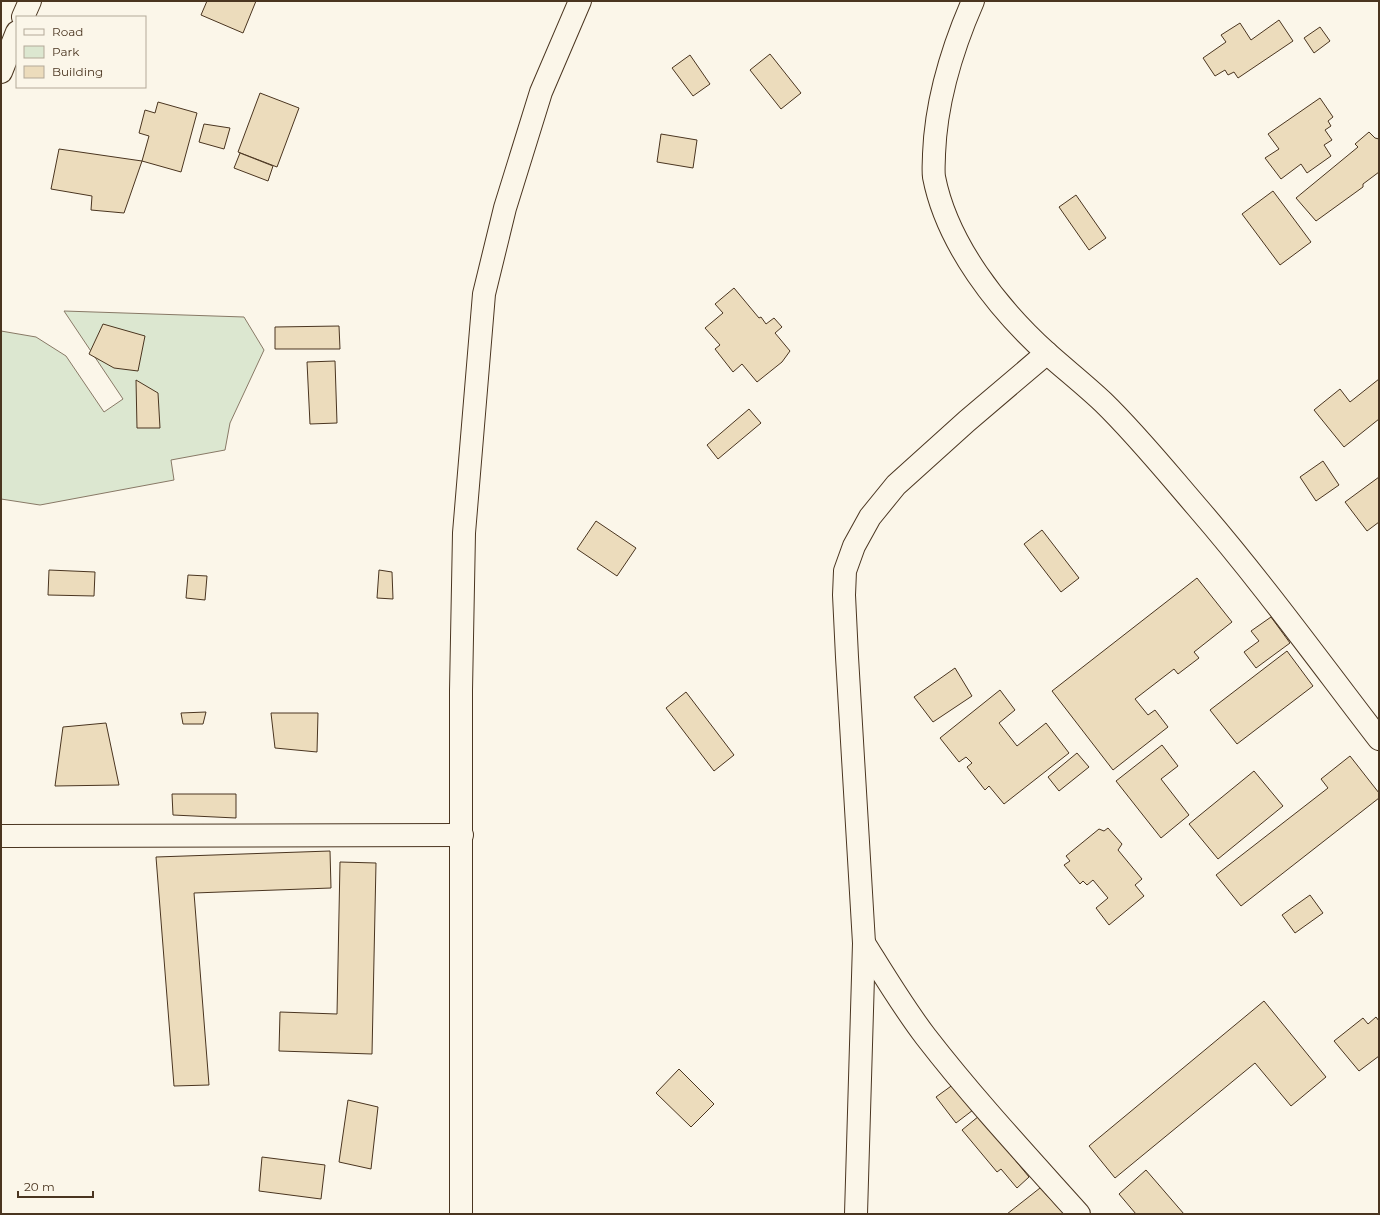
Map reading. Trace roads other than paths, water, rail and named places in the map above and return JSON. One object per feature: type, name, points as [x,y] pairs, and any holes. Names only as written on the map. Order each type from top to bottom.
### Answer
[{"type":"main road","points":[[23,16],[30,1]]},
{"type":"main road","points":[[461,1214],[461,690],[464,533],[484,294],[505,208],[540,92],[580,1]]},
{"type":"main road","points":[[973,1],[960,32],[942,92],[935,134],[934,175],[944,212],[963,254],[1020,326],[1047,353],[1103,402],[1199,509],[1240,558],[1379,739]]},
{"type":"main road","points":[[1,72],[16,34]]},
{"type":"main road","points":[[856,1214],[864,943],[847,657],[845,571],[854,546],[870,517],[896,485],[967,421],[1047,353]]},
{"type":"main road","points":[[1,836],[462,835]]},
{"type":"main road","points":[[864,943],[898,999],[926,1037],[961,1080],[1079,1214]]}]
